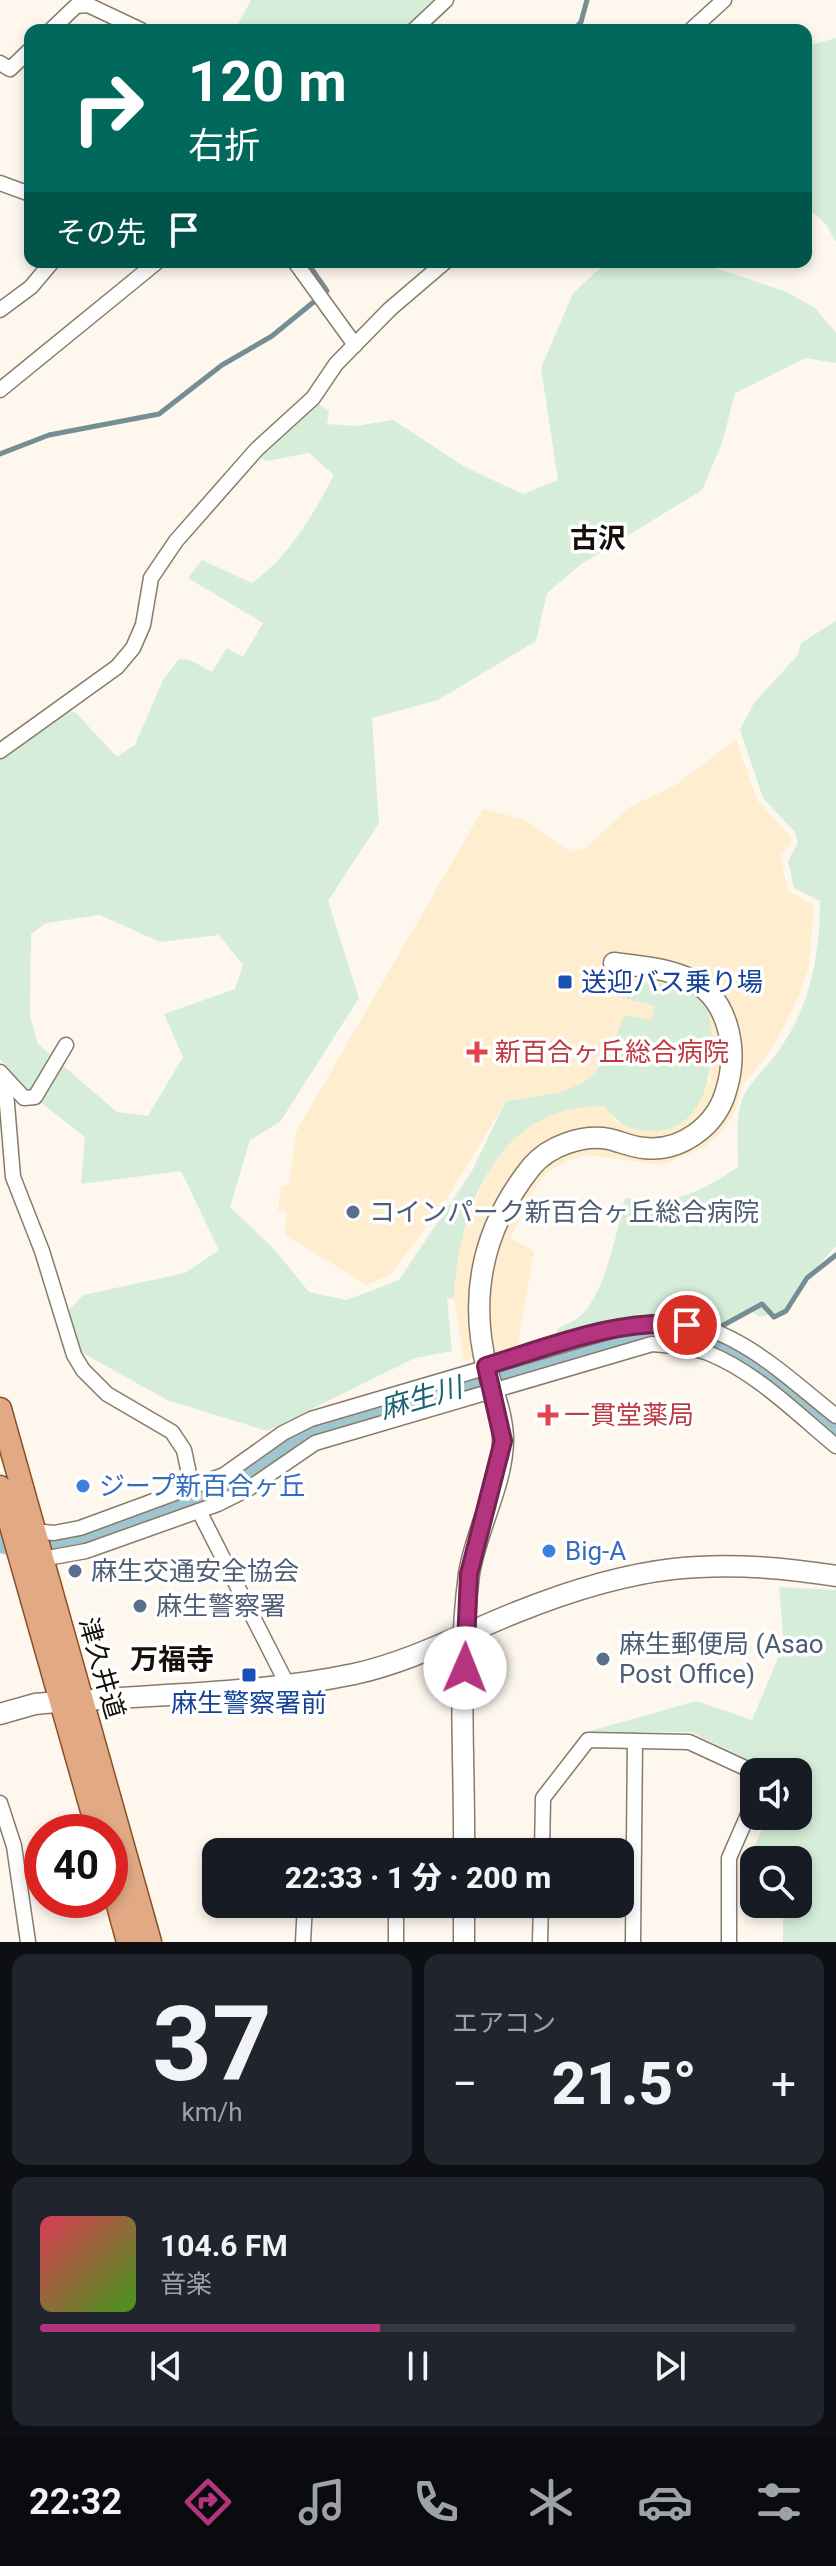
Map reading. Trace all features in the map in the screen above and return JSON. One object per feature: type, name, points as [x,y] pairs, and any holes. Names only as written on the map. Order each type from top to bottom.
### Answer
[{"type":"main road","name":"津久井道","points":[[0,1409],[38,1544],[94,1814]]},
{"type":"main road","name":"津久井道","points":[[0,1487],[14,1542],[72,1701],[150,1942]]},
{"type":"main road","points":[[121,1918],[128,1942]]},
{"type":"street","points":[[420,24],[446,0]]},
{"type":"street","points":[[698,24],[724,0]]},
{"type":"street","points":[[56,24],[75,3],[88,5],[128,24]]},
{"type":"street","points":[[0,63],[10,69],[24,56]]},
{"type":"street","points":[[0,183],[24,192]]},
{"type":"street","points":[[0,310],[31,287],[47,268]]},
{"type":"street","points":[[0,390],[150,268]]},
{"type":"street","points":[[299,268],[355,345]]},
{"type":"street","points":[[0,751],[117,667],[133,648],[143,625],[151,578],[161,560],[251,456],[313,398],[336,364],[390,309],[438,268]]},
{"type":"street","points":[[464,1838],[465,1634],[469,1574],[503,1441],[476,1300],[482,1261],[497,1224],[534,1163],[562,1145],[587,1138],[643,1148],[678,1144],[708,1124],[727,1089],[730,1035],[723,1012],[709,992],[669,972],[614,963]]},
{"type":"street","points":[[0,1072],[24,1098],[35,1097],[66,1045]]},
{"type":"street","points":[[0,1084],[6,1092],[13,1177],[42,1251],[74,1355],[83,1370],[107,1394],[172,1432],[184,1450],[192,1488]]},
{"type":"street","points":[[38,1544],[54,1533],[178,1505],[199,1511],[248,1489],[315,1443],[610,1331],[660,1322],[687,1325],[731,1338],[761,1357],[836,1416]]},
{"type":"street","points":[[38,1544],[86,1551],[178,1505],[192,1488],[242,1466],[283,1433],[311,1419],[652,1344],[707,1352],[753,1379],[836,1446]]},
{"type":"street","points":[[199,1511],[287,1684]]},
{"type":"street","points":[[0,1714],[72,1701],[287,1684],[356,1673],[625,1574],[707,1564],[773,1566],[836,1576]]},
{"type":"street","points":[[542,1838],[543,1798],[588,1740],[689,1742],[740,1766]]},
{"type":"street","points":[[633,1942],[635,1741]]},
{"type":"street","points":[[0,1803],[14,1846],[27,1934],[15,1942]]},
{"type":"street","points":[[729,1942],[729,1858],[741,1830]]},
{"type":"street","points":[[303,1942],[304,1918]]},
{"type":"street","points":[[396,1918],[396,1942]]},
{"type":"street","points":[[464,1918],[464,1942]]},
{"type":"street","points":[[540,1942],[541,1918]]},
{"type":"shaded area","name":"新百合ヶ丘総合病院","points":[[736,739],[757,800],[791,837],[791,844],[780,857],[788,891],[814,905],[809,966],[798,998],[772,1049],[742,1086],[737,1107],[725,1128],[705,1147],[662,1165],[588,1155],[568,1160],[546,1173],[510,1238],[534,1251],[517,1349],[464,1361],[454,1298],[461,1235],[489,1170],[503,1151],[518,1134],[555,1112],[575,1106],[605,1106],[618,1124],[710,1082],[711,1054],[655,1005],[651,1020],[624,1015],[612,1050],[593,1074],[565,1093],[506,1101],[447,1198],[391,1274],[367,1285],[285,1235],[287,1212],[278,1210],[281,1186],[289,1185],[296,1132],[483,809],[525,820],[571,852],[584,849],[631,806],[676,785]]},
{"type":"green space","points":[[251,0],[452,0],[426,24],[238,24]]},
{"type":"green space","points":[[836,38],[836,242],[826,224],[812,212],[812,44]]},
{"type":"green space","points":[[600,268],[716,268],[787,292],[815,308],[836,333],[836,363],[805,358],[735,393],[722,443],[702,490],[580,565],[547,593],[536,641],[438,700],[372,718],[379,823],[328,901],[359,998],[280,1122],[250,1140],[230,1207],[274,1249],[309,1292],[346,1300],[399,1280],[472,1171],[506,1101],[552,1094],[583,1082],[605,1058],[624,1015],[651,1020],[655,1006],[622,998],[626,980],[676,988],[692,995],[705,1007],[712,1038],[707,1083],[703,1096],[689,1117],[665,1130],[630,1127],[619,1122],[605,1106],[568,1110],[537,1122],[512,1142],[491,1167],[476,1197],[465,1229],[454,1298],[447,1299],[452,1351],[415,1358],[267,1431],[167,1400],[81,1352],[67,1312],[83,1295],[185,1273],[219,1250],[181,1171],[81,1184],[85,1137],[21,1087],[0,1059],[0,757],[65,709],[76,713],[117,757],[135,745],[163,680],[179,659],[190,660],[212,672],[227,648],[243,657],[263,623],[188,578],[202,560],[252,583],[289,548],[334,475],[309,453],[266,461],[258,456],[316,403],[329,411],[327,424],[356,426],[393,420],[465,467],[523,494],[558,480],[541,368],[573,293]],"holes":[[[100,915],[160,942],[219,935],[243,965],[235,989],[164,1014],[183,1057],[148,1116],[117,1112],[38,1044],[30,1016],[31,934],[46,923]]]},
{"type":"green space","points":[[836,621],[836,1246],[809,1275],[786,1310],[760,1317],[749,1310],[721,1324],[687,1318],[557,1340],[557,1329],[579,1317],[596,1295],[609,1262],[625,1198],[658,1200],[685,1195],[738,1167],[738,1124],[742,1099],[788,1037],[805,1000],[815,962],[820,901],[794,888],[788,861],[798,843],[795,832],[763,798],[740,730],[754,703],[797,656],[801,643]]},
{"type":"green space","points":[[779,1587],[836,1590],[836,1942],[783,1942],[783,1918],[812,1918],[812,1846],[755,1846],[762,1830],[812,1830],[812,1758],[744,1758],[691,1732],[583,1733],[696,1701],[752,1720],[784,1644]]},
{"type":"waterway","points":[[579,24],[587,0]]},
{"type":"waterway","points":[[311,268],[327,291],[323,294]]},
{"type":"waterway","points":[[0,454],[49,435],[159,414],[222,365],[272,336],[316,300]]},
{"type":"waterway","points":[[720,1327],[762,1304],[774,1317],[786,1311],[807,1278],[836,1255]]},
{"type":"waterway","name":"麻生川","points":[[0,1538],[30,1544],[64,1541],[219,1492],[246,1477],[283,1445],[319,1427],[613,1342],[667,1335],[687,1335],[733,1352],[836,1431]]},
{"type":"place","name":"送迎バス乗り場","points":[[565,982]]},
{"type":"place","name":"新百合ヶ丘総合病院","points":[[477,1052]]},
{"type":"place","name":"コインパーク新百合ヶ丘総合病院","points":[[353,1212]]},
{"type":"place","name":"一貫堂薬局","points":[[548,1415]]},
{"type":"place","name":"ジープ新百合ヶ丘","points":[[83,1486]]},
{"type":"place","name":"Big-A","points":[[549,1551]]},
{"type":"place","name":"麻生交通安全協会","points":[[75,1571]]},
{"type":"place","name":"麻生警察署","points":[[140,1606]]},
{"type":"place","name":"麻生郵便局 (Asao Post Office)","points":[[603,1659]]},
{"type":"place","name":"麻生警察署前","points":[[249,1675]]},
{"type":"district","name":"古沢","points":[[598,538]]},
{"type":"district","name":"万福寺","points":[[172,1659]]},
{"type":"route","points":[[465,1668],[469,1574],[503,1441],[486,1366],[610,1331],[660,1322],[687,1325]]}]
